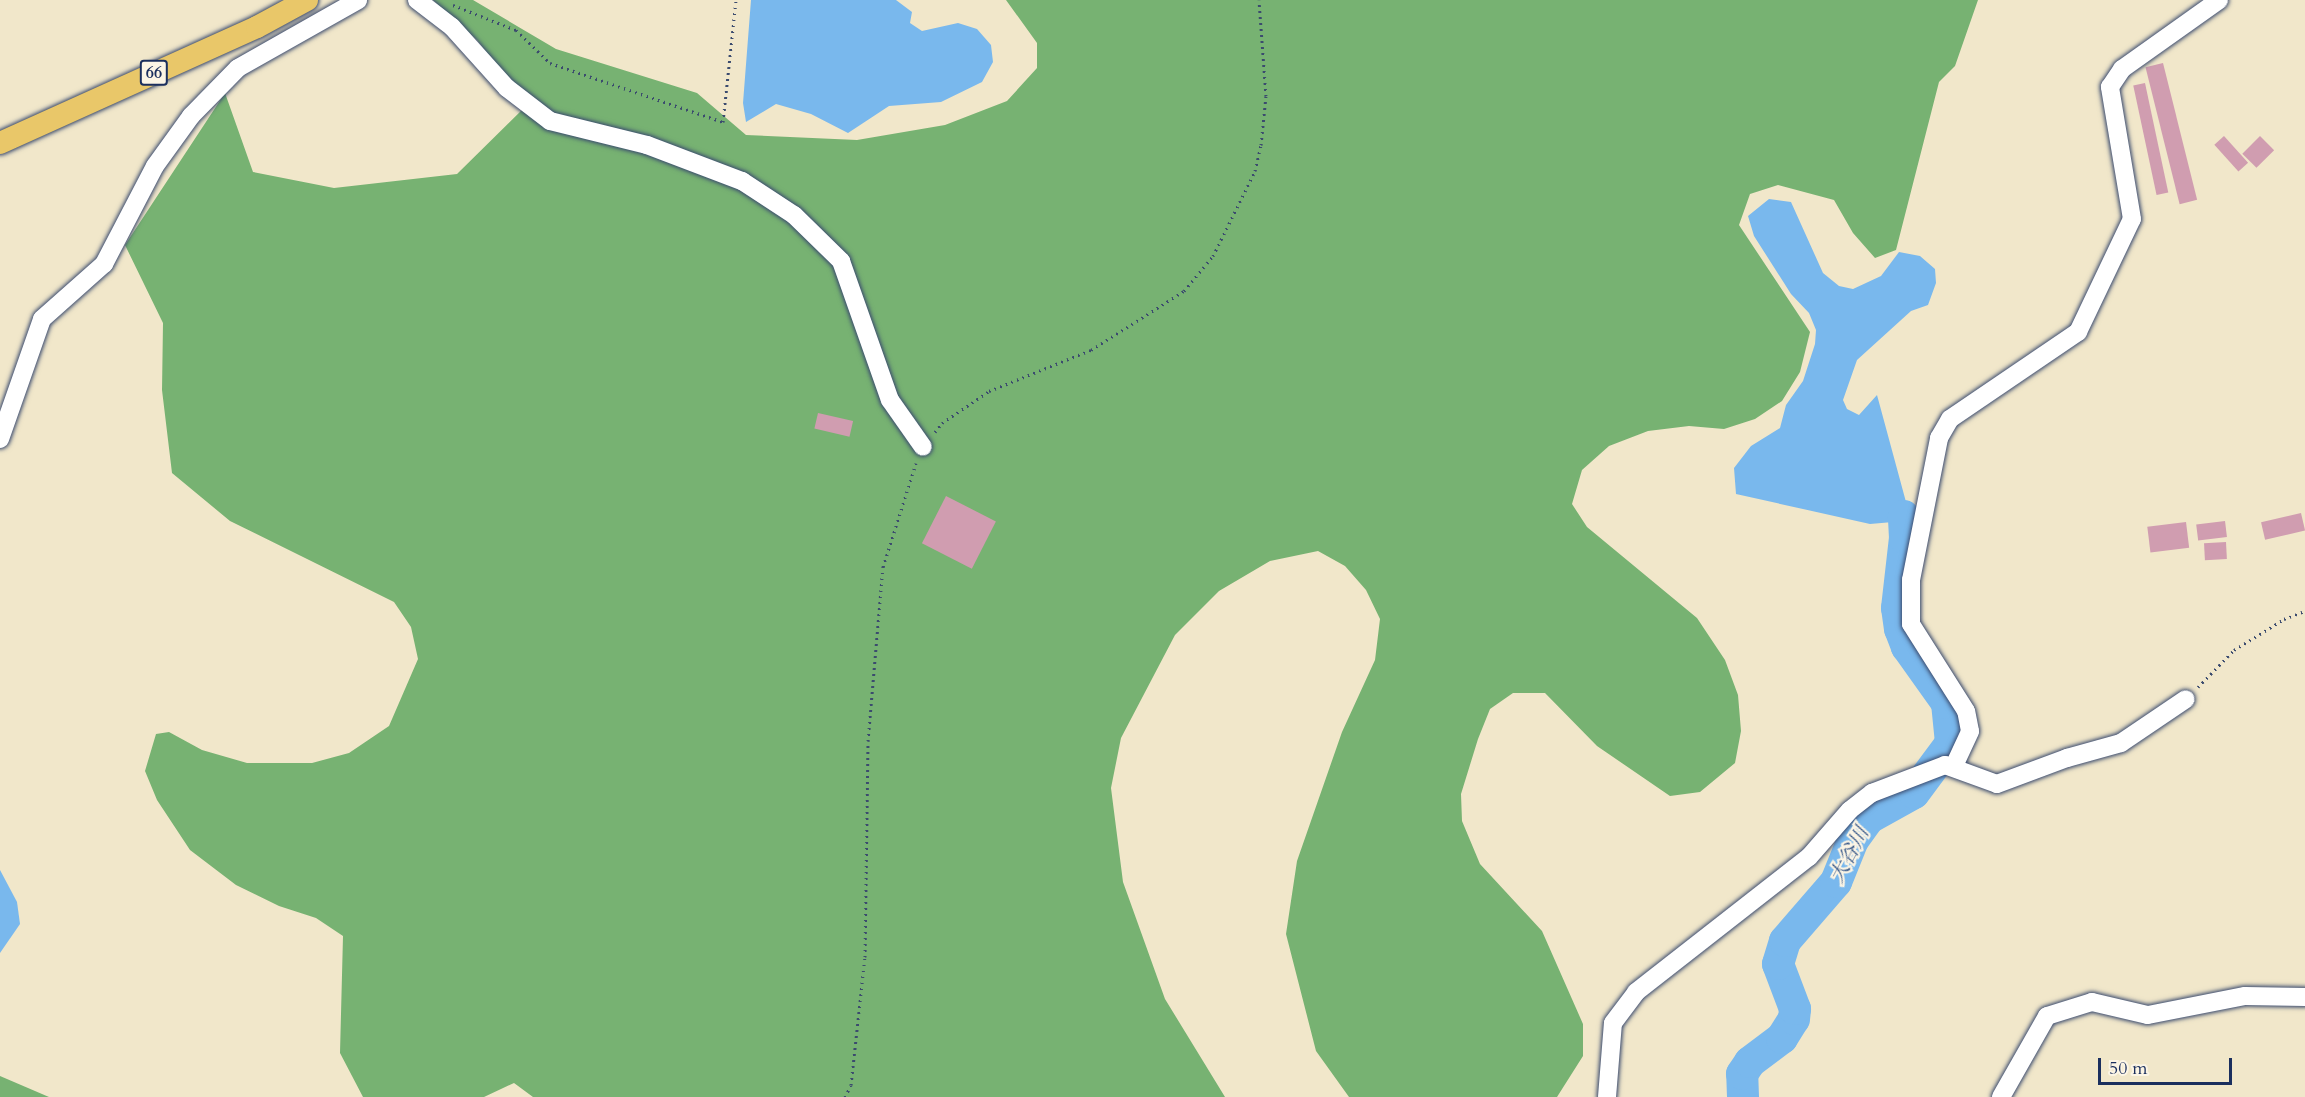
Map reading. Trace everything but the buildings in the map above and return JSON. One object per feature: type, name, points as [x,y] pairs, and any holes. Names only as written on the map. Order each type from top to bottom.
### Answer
[{"type":"main road","name":"66","points":[[0,143],[257,27],[307,0]]},
{"type":"street","points":[[0,439],[42,319],[104,264],[155,166],[190,116],[238,68],[358,0]]},
{"type":"street","points":[[1954,766],[1970,731],[1966,711],[1911,624],[1911,580],[1939,438],[1950,419],[2078,332],[2132,219],[2110,87],[2122,69],[2219,0]]},
{"type":"street","points":[[421,1],[453,27],[507,88],[550,121],[647,145],[742,181],[794,215],[841,261],[890,400],[923,447]]},
{"type":"street","points":[[1607,1097],[1613,1023],[1636,992],[1809,857],[1850,810],[1872,793],[1922,772],[1954,766],[1997,784],[2067,758],[2121,743],[2186,699]]},
{"type":"street","points":[[2001,1097],[2047,1016],[2092,1002],[2148,1015],[2245,996],[2305,996]]},
{"type":"path","points":[[421,1],[461,6],[516,30],[550,63],[723,122],[736,0]]},
{"type":"path","points":[[845,1097],[850,1085],[865,957],[868,741],[883,567],[907,484],[923,447],[942,423],[988,391],[1091,350],[1184,291],[1213,256],[1255,171],[1261,145],[1266,96],[1259,0]]},
{"type":"path","points":[[2186,699],[2234,650],[2284,619],[2305,611]]},
{"type":"green space","points":[[433,0],[473,0],[556,49],[697,93],[746,135],[857,140],[945,125],[1007,101],[1037,68],[1037,43],[1006,0],[1978,0],[1955,66],[1939,82],[1896,250],[1875,258],[1853,233],[1834,200],[1778,185],[1750,194],[1739,225],[1810,332],[1800,372],[1782,401],[1755,419],[1724,429],[1689,426],[1648,431],[1609,446],[1582,470],[1572,504],[1587,527],[1697,618],[1725,660],[1738,695],[1741,731],[1735,763],[1700,792],[1670,796],[1597,746],[1545,693],[1513,693],[1490,709],[1478,739],[1461,794],[1462,821],[1480,864],[1542,931],[1583,1024],[1583,1056],[1557,1097],[1349,1097],[1316,1051],[1286,934],[1297,861],[1342,732],[1375,660],[1380,619],[1366,590],[1345,566],[1318,551],[1270,561],[1219,591],[1175,635],[1121,738],[1111,788],[1123,882],[1165,999],[1225,1097],[533,1097],[514,1083],[484,1097],[363,1097],[340,1053],[343,936],[316,918],[279,906],[236,885],[190,850],[157,800],[145,771],[156,734],[169,732],[202,750],[247,763],[312,763],[349,753],[389,726],[418,659],[411,627],[394,602],[230,521],[172,473],[162,390],[163,323],[125,245],[225,93],[253,172],[334,188],[457,174],[527,105],[477,40]]},
{"type":"green space","points":[[0,1076],[49,1097],[0,1097]]},
{"type":"water","points":[[751,0],[896,0],[912,12],[910,23],[922,31],[958,23],[977,29],[991,45],[993,62],[982,82],[941,102],[889,106],[848,133],[811,114],[776,104],[746,122],[743,103]]},
{"type":"water","points":[[1769,199],[1791,202],[1823,273],[1839,286],[1853,289],[1881,276],[1899,252],[1920,256],[1935,269],[1936,283],[1928,305],[1911,311],[1857,360],[1843,400],[1847,409],[1859,415],[1877,395],[1909,513],[1893,522],[1870,524],[1736,494],[1734,468],[1751,446],[1780,428],[1786,405],[1803,381],[1815,344],[1816,330],[1809,313],[1791,294],[1754,236],[1748,216]]},
{"type":"water","points":[[0,870],[17,902],[20,924],[0,953]]},
{"type":"waterway","name":"大谷川","points":[[1743,1097],[1742,1074],[1750,1062],[1782,1038],[1794,1019],[1795,1009],[1778,964],[1785,941],[1836,882],[1853,840],[1869,818],[1914,793],[1951,743],[1947,703],[1907,647],[1900,629],[1897,608],[1905,538],[1904,516]]}]
